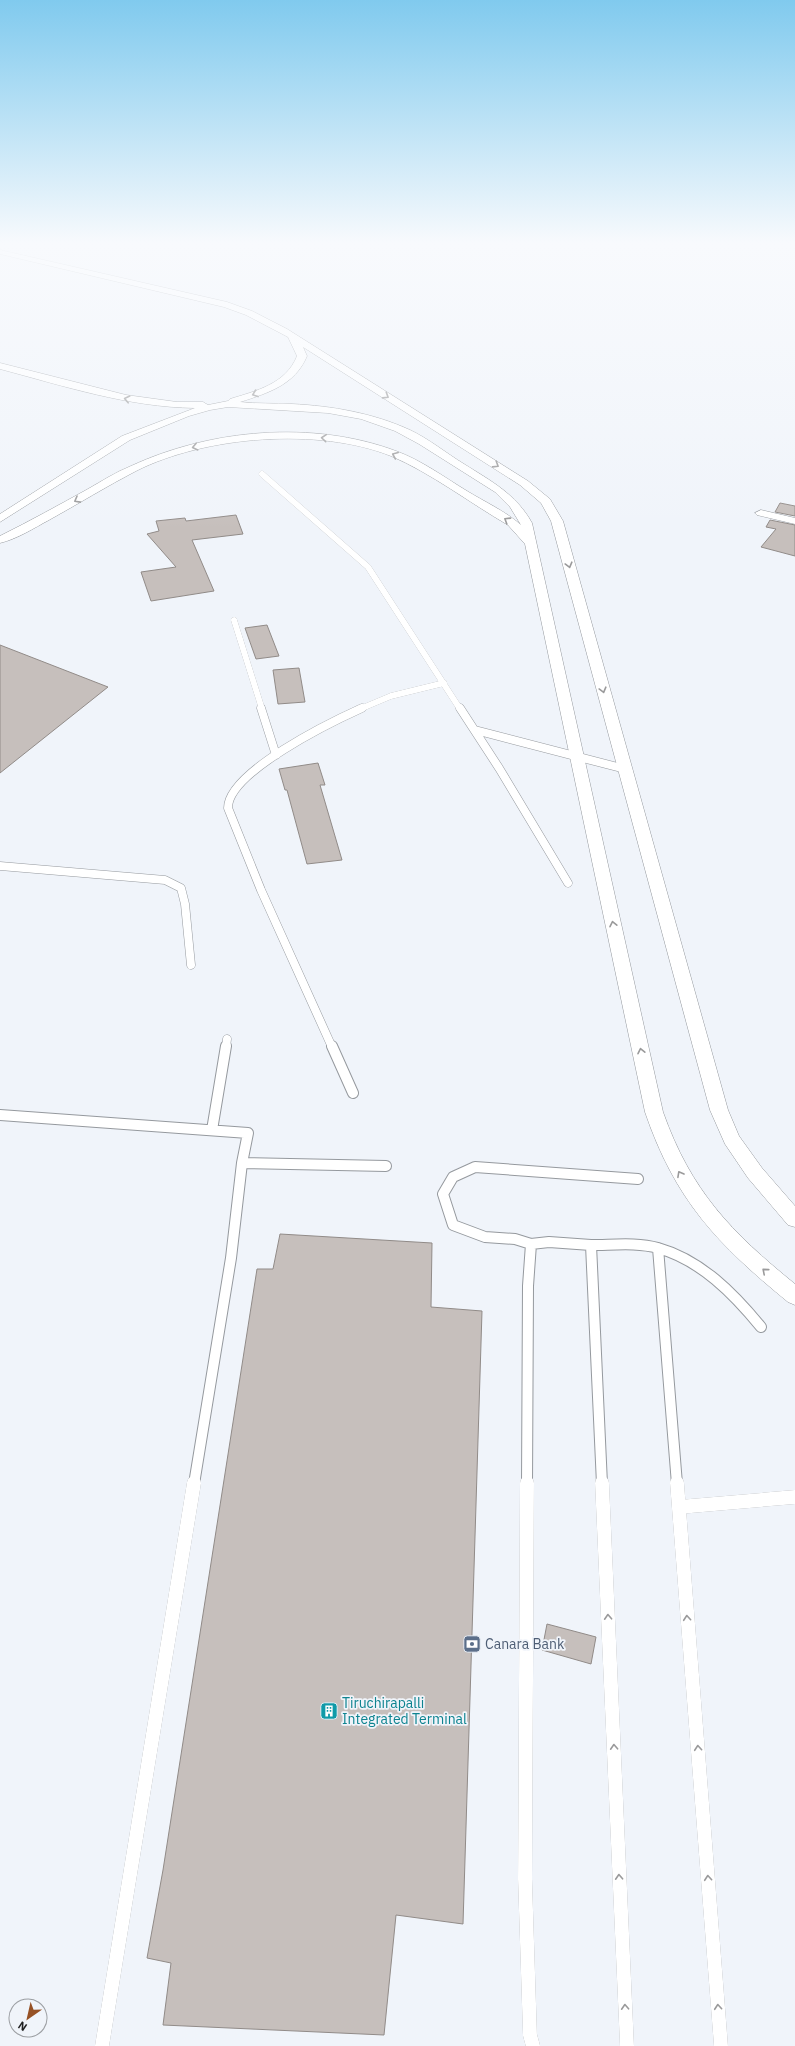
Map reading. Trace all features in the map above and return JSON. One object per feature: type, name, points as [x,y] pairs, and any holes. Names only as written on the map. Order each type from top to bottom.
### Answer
[{"type":"street","points":[[0,519],[126,438],[147,429],[266,390],[288,377],[296,370],[300,363],[301,350],[297,343],[290,336]]},
{"type":"street","points":[[293,336],[524,482],[546,501],[557,521],[719,1110],[731,1139],[755,1173],[795,1219]]},
{"type":"street","points":[[0,366],[130,400],[164,404],[304,407],[331,410],[374,420],[400,430],[488,484],[515,503],[526,523],[654,1112],[661,1136],[686,1186],[706,1213],[752,1260],[795,1296]]},
{"type":"street","points":[[0,540],[35,523],[134,468],[151,461],[193,448],[237,440],[283,436],[336,439],[363,444],[390,452],[409,461],[512,523],[522,532],[532,550]]},
{"type":"street","points":[[760,513],[795,521]]},
{"type":"lane","points":[[262,474],[368,567],[475,730],[568,883]]},
{"type":"lane","points":[[234,620],[276,755]]},
{"type":"lane","points":[[353,1093],[262,890],[228,808],[228,800],[238,784],[276,755],[374,702],[408,690],[444,683]]},
{"type":"lane","points":[[475,730],[625,769]]},
{"type":"lane","points":[[0,866],[165,880],[181,888],[185,904],[191,965]]},
{"type":"lane","points":[[212,1130],[228,1039]]},
{"type":"lane","points":[[0,1115],[248,1133],[242,1163],[230,1258],[102,2046]]},
{"type":"lane","points":[[242,1163],[386,1166]]},
{"type":"lane","points":[[638,1179],[475,1167],[453,1177],[442,1194],[453,1225],[485,1237],[515,1239],[531,1244],[549,1242],[658,1248],[680,1257],[714,1278],[741,1302],[761,1328]]},
{"type":"lane","points":[[531,1244],[528,1286],[525,1879],[530,2035],[533,2046]]},
{"type":"lane","points":[[591,1244],[627,2046]]},
{"type":"lane","points":[[658,1248],[721,2046]]},
{"type":"lane","points":[[678,1507],[795,1497]]},
{"type":"building","points":[[780,503],[795,506],[795,516],[775,512]]},
{"type":"building","points":[[236,515],[243,534],[192,540],[214,591],[151,601],[141,572],[176,567],[147,534],[159,531],[156,521],[185,518],[186,521]]},
{"type":"building","points":[[770,520],[795,525],[795,556],[761,547],[776,529],[766,527]]},
{"type":"building","points":[[267,625],[279,656],[256,659],[245,628]]},
{"type":"building","points":[[0,645],[108,687],[0,773]]},
{"type":"building","points":[[299,668],[305,702],[278,704],[273,670]]},
{"type":"building","points":[[318,763],[325,785],[320,785],[342,860],[307,864],[287,790],[285,790],[279,769]]},
{"type":"building","name":"Tiruchirapalli Integrated Terminal","points":[[280,1234],[432,1243],[431,1307],[482,1311],[463,1924],[396,1915],[384,2035],[163,2025],[171,1963],[147,1958],[163,1870],[257,1269],[273,1269]]},
{"type":"building","points":[[547,1624],[596,1637],[591,1664],[542,1650]]},
{"type":"place","name":"Canara Bank","points":[[472,1644]]},
{"type":"place","name":"Tiruchirapalli Integrated Terminal","points":[[329,1711]]}]
